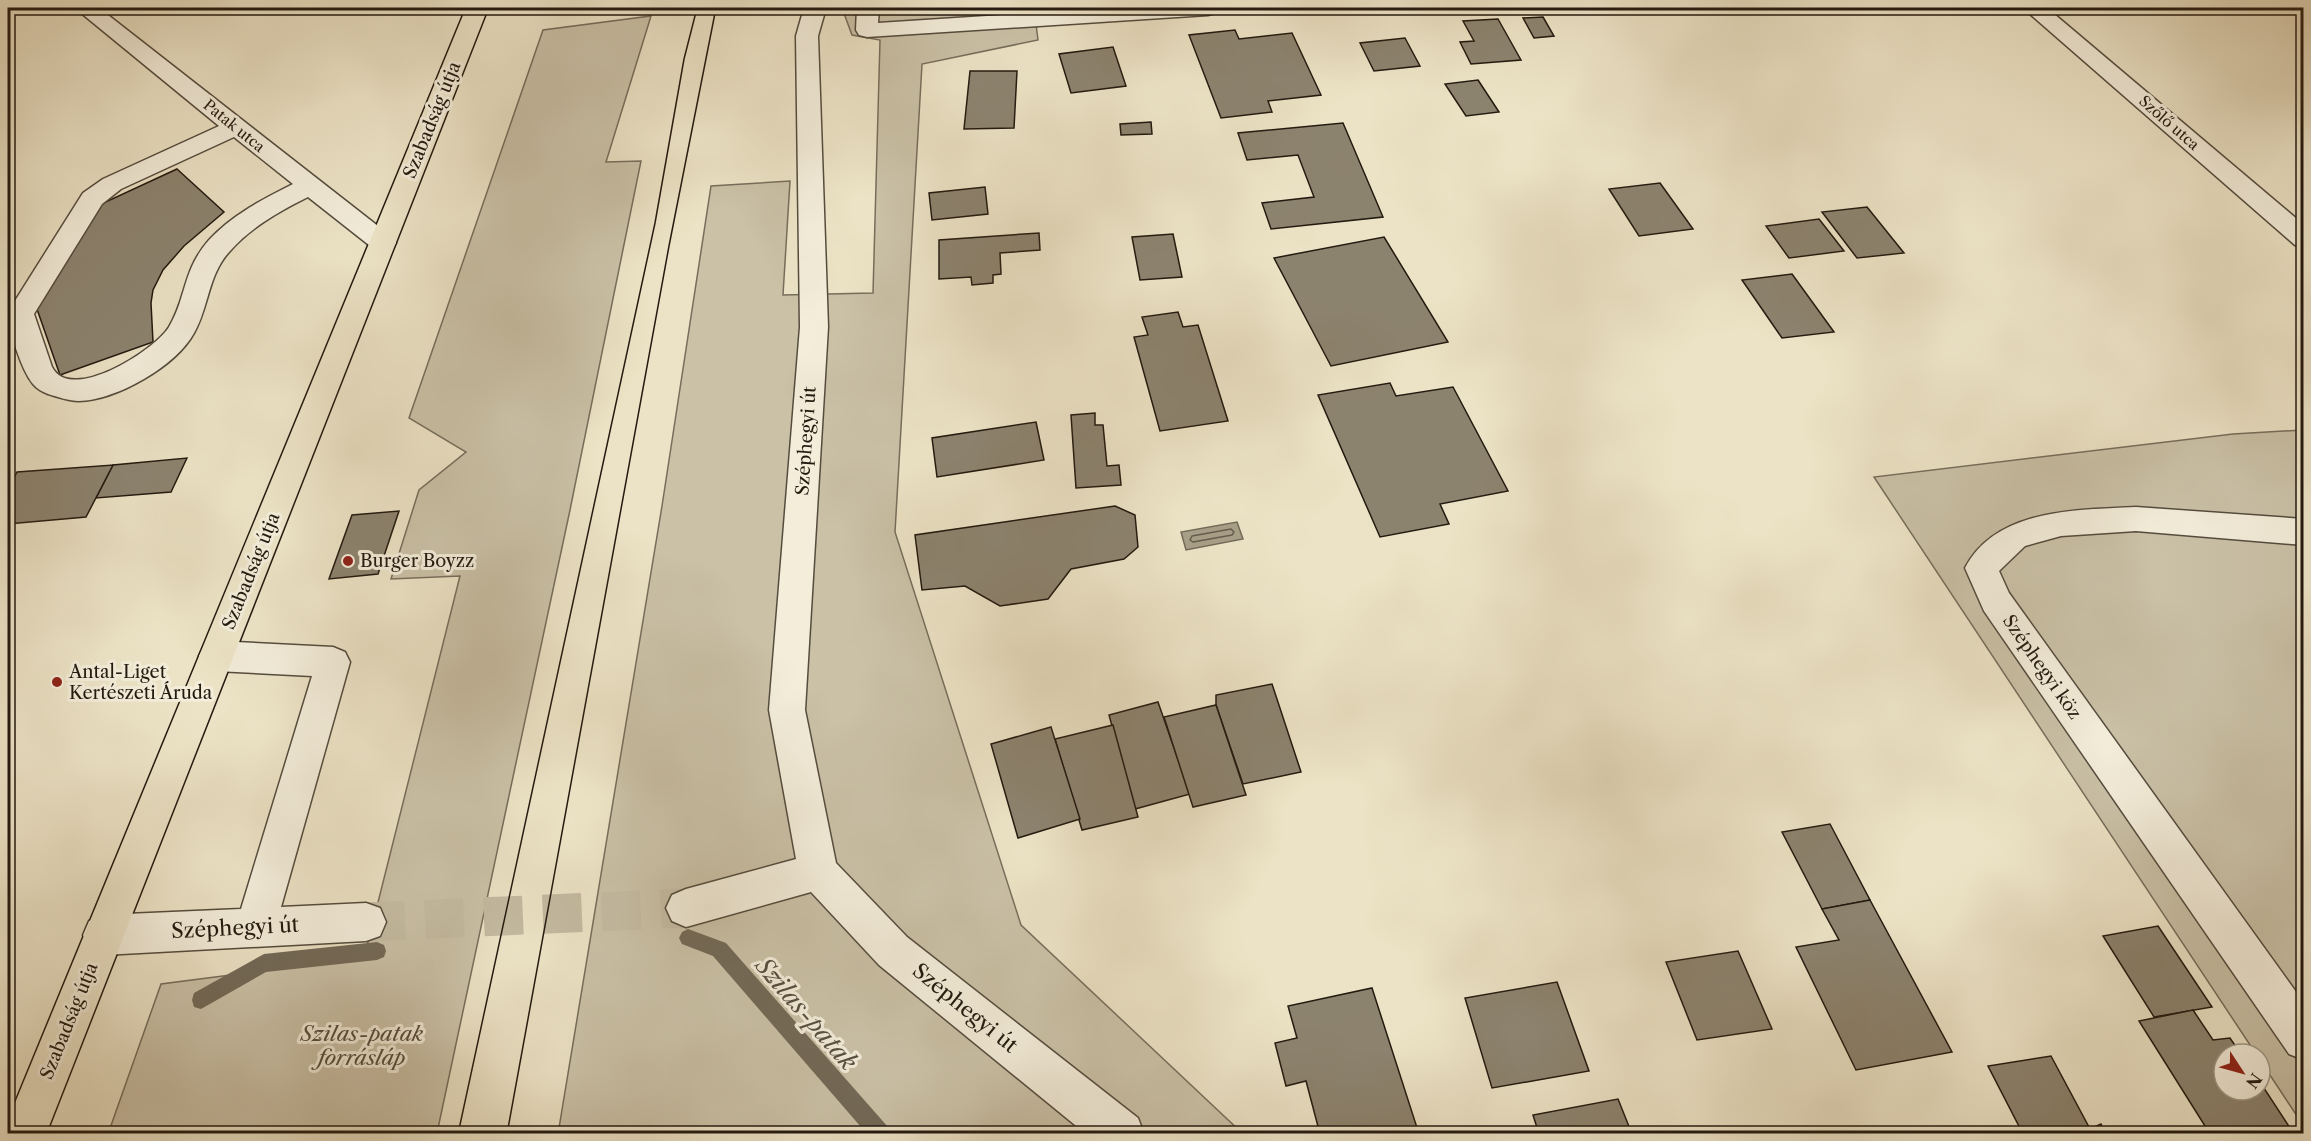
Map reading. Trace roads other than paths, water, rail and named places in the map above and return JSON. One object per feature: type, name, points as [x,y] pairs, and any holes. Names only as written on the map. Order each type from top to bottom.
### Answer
[{"type":"main road","name":"Szabadság útja","points":[[24,1134],[477,8]]},
{"type":"street","name":"Patak utca","points":[[86,8],[383,243]]},
{"type":"street","name":"Széphegyi út","points":[[814,8],[807,36],[814,327],[787,710],[818,872],[892,951],[1122,1134]]},
{"type":"street","points":[[868,8],[867,30],[1208,8]]},
{"type":"street","name":"Szőlő utca","points":[[2034,8],[2304,239]]},
{"type":"street","points":[[236,127],[112,184],[92,199],[14,317],[43,377],[58,387],[83,390],[112,380],[143,365],[170,348],[181,332],[208,258],[237,228],[264,209],[310,186]]},
{"type":"street","name":"Széphegyi köz","points":[[2304,532],[2136,519],[2061,524],[2015,537],[1981,568],[1996,601],[2304,1039]]},
{"type":"street","points":[[216,656],[333,662],[256,927]]},
{"type":"street","points":[[686,908],[818,872]]},
{"type":"street","name":"Széphegyi út","points":[[104,935],[366,922]]},
{"type":"water","points":[[1237,522],[1243,539],[1186,550],[1181,532]]},
{"type":"waterway","name":"Szilas-patak","points":[[688,938],[719,949],[881,1134]]},
{"type":"waterway","name":"Szilas-patak","points":[[201,1000],[264,963],[377,951]]},
{"type":"tunnel","points":[[366,922],[686,908]]},
{"type":"tram line","points":[[458,1134],[655,223],[684,59],[697,8]]},
{"type":"tram line","points":[[507,1134],[669,246],[716,8]]},
{"type":"place","name":"Burger Boyzz","points":[[348,561]]},
{"type":"place","name":"Antal-Liget Kertészeti Áruda","points":[[57,682]]},
{"type":"park label","name":"Szilas-patak forrásláp","points":[[362,1046]]}]
